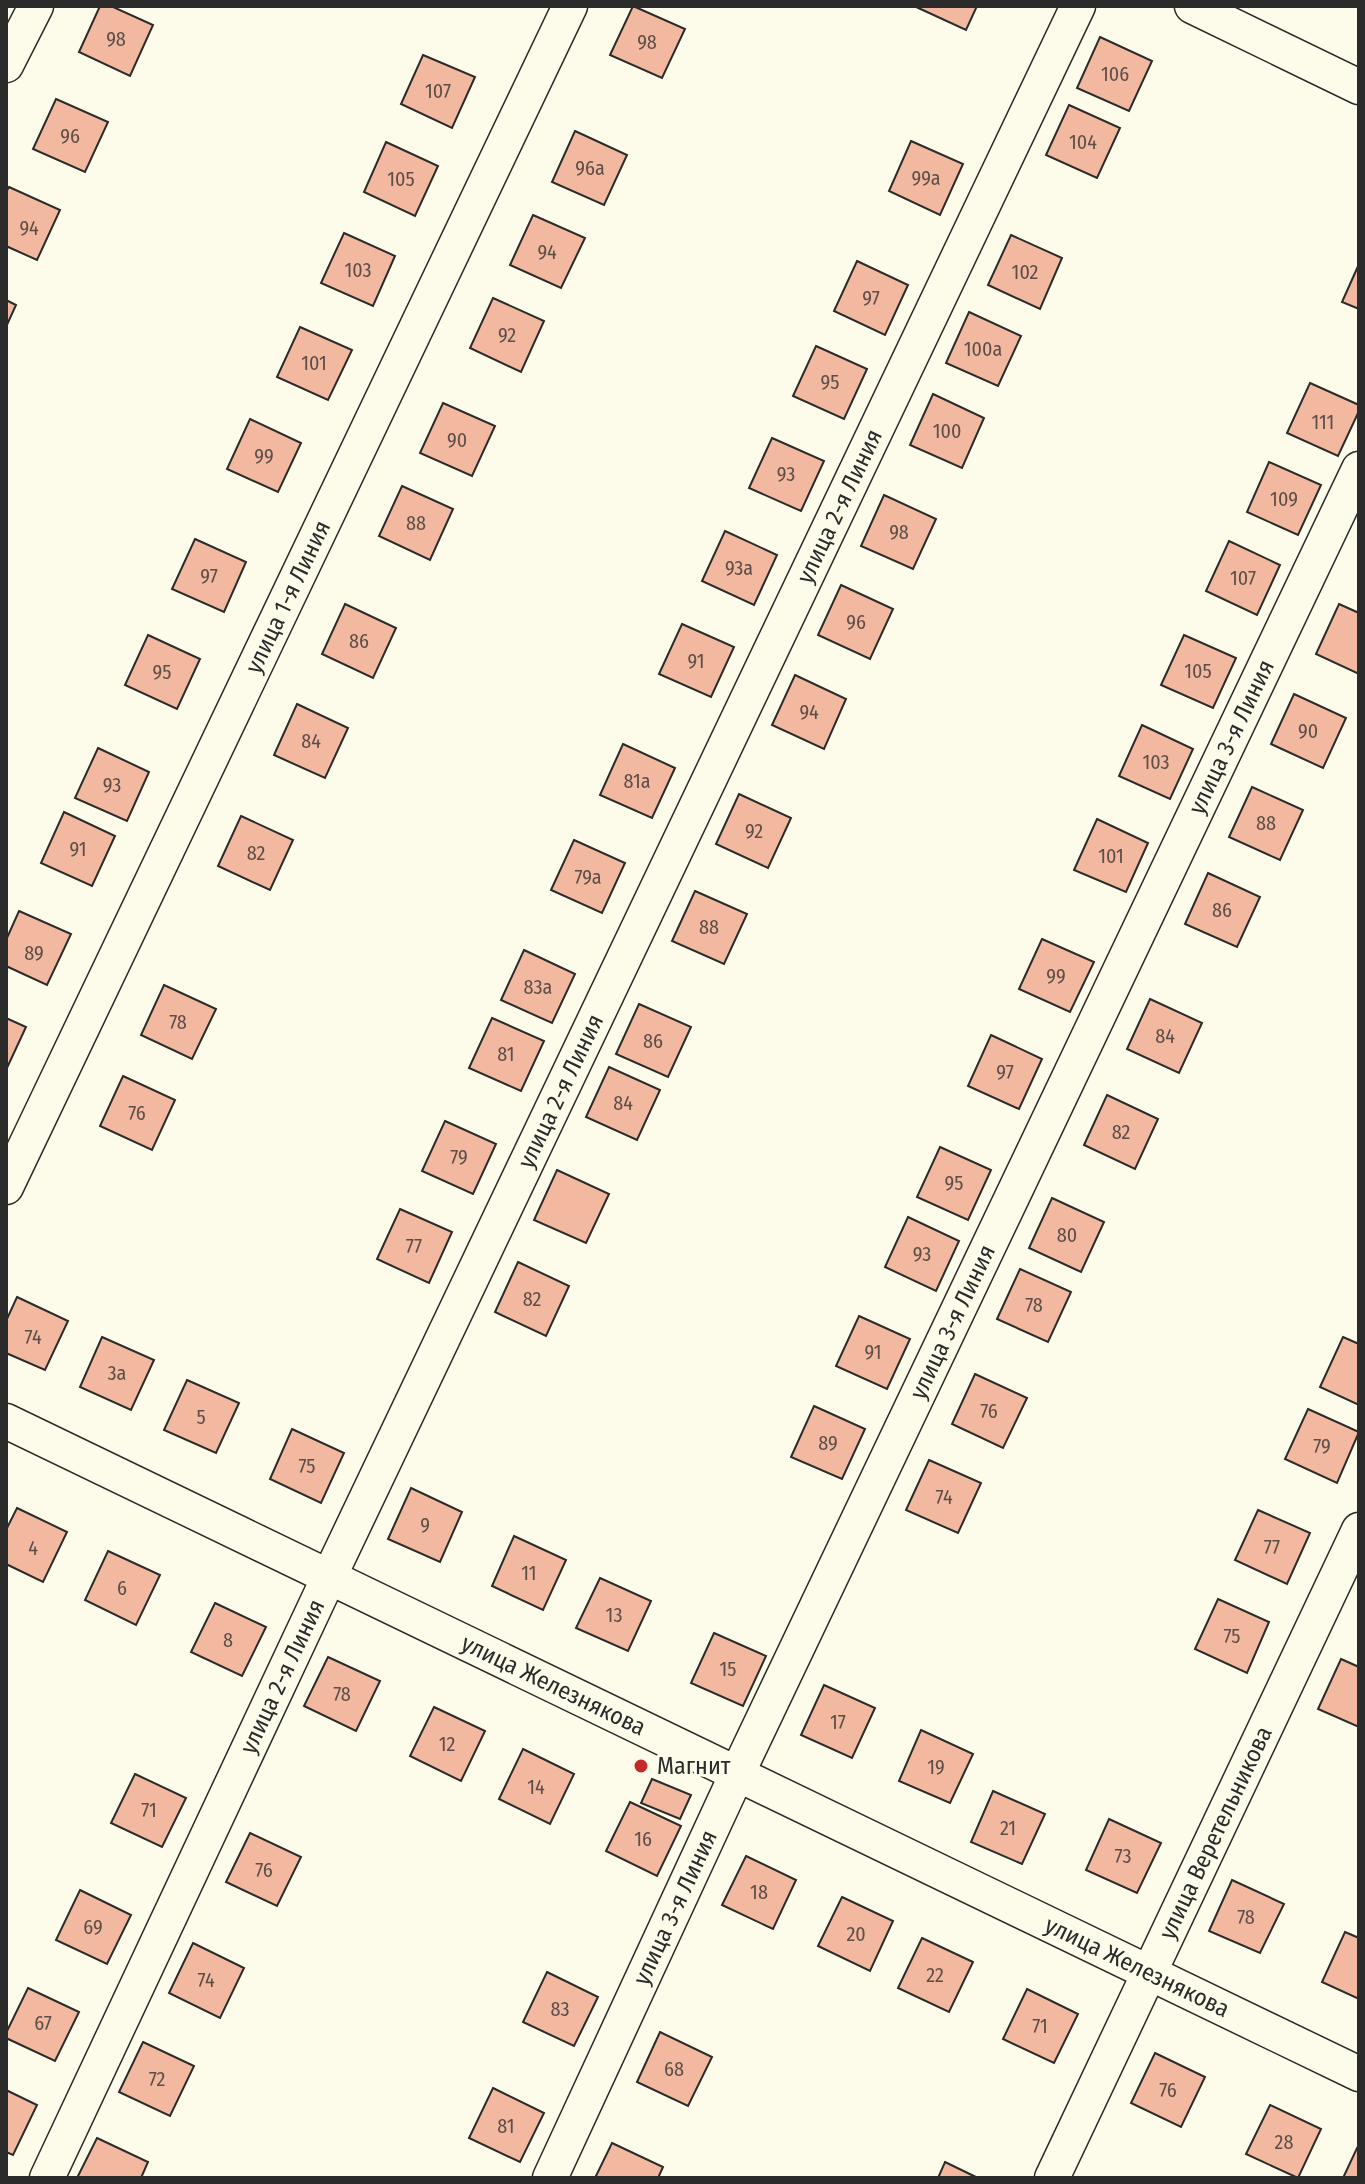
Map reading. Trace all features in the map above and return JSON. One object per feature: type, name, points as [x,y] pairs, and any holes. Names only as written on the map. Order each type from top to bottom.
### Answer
[{"type":"street","points":[[6,65],[36,6]]},
{"type":"street","name":"улица 1-я Линия","points":[[6,1187],[570,6]]},
{"type":"street","name":"улица 2-я Линия","points":[[47,2178],[329,1577],[1078,6]]},
{"type":"street","points":[[1192,6],[1359,87]]},
{"type":"street","name":"улица 3-я Линия","points":[[550,2178],[737,1774],[1359,469]]},
{"type":"street","name":"улица Железнякова","points":[[6,1421],[1359,2074]]},
{"type":"street","name":"улица Веретельникова","points":[[1052,2178],[1359,1530]]},
{"type":"building","points":[[100,6],[111,6],[153,25],[130,76],[79,52]]},
{"type":"building","points":[[633,6],[685,29],[662,78],[610,55]]},
{"type":"building","points":[[914,6],[977,6],[966,30]]},
{"type":"building","points":[[1100,37],[1152,61],[1129,111],[1077,88]]},
{"type":"building","points":[[423,55],[475,77],[452,128],[401,104]]},
{"type":"building","points":[[56,99],[108,122],[85,172],[33,149]]},
{"type":"building","points":[[1069,105],[1120,128],[1097,178],[1046,155]]},
{"type":"building","points":[[575,131],[627,155],[604,205],[552,182]]},
{"type":"building","points":[[911,141],[963,164],[940,215],[889,191]]},
{"type":"building","points":[[386,142],[438,166],[415,216],[364,192]]},
{"type":"building","points":[[9,187],[60,210],[37,260],[6,246],[6,192]]},
{"type":"building","points":[[533,215],[585,238],[561,288],[510,265]]},
{"type":"building","points":[[344,233],[395,256],[373,306],[321,283]]},
{"type":"building","points":[[1011,235],[1062,258],[1040,309],[988,285]]},
{"type":"building","points":[[857,261],[908,285],[885,335],[834,311]]},
{"type":"building","points":[[1359,264],[1359,309],[1342,302]]},
{"type":"building","points":[[493,298],[544,321],[521,372],[470,348]]},
{"type":"building","points":[[6,300],[16,305],[6,327]]},
{"type":"building","points":[[969,312],[1021,336],[998,386],[946,363]]},
{"type":"building","points":[[300,327],[352,350],[328,400],[277,377]]},
{"type":"building","points":[[816,346],[867,369],[844,419],[793,396]]},
{"type":"building","points":[[1310,383],[1359,405],[1338,456],[1287,433]]},
{"type":"building","points":[[933,394],[984,418],[962,468],[910,445]]},
{"type":"building","points":[[443,403],[495,426],[472,476],[420,453]]},
{"type":"building","points":[[250,419],[301,443],[278,492],[227,469]]},
{"type":"building","points":[[772,438],[824,461],[801,511],[749,488]]},
{"type":"building","points":[[1269,462],[1321,485],[1298,535],[1247,512]]},
{"type":"building","points":[[402,486],[453,509],[430,560],[379,536]]},
{"type":"building","points":[[884,495],[936,519],[913,569],[861,546]]},
{"type":"building","points":[[725,531],[777,555],[754,605],[702,581]]},
{"type":"building","points":[[195,539],[246,562],[224,612],[172,589]]},
{"type":"building","points":[[1229,541],[1280,565],[1257,615],[1206,591]]},
{"type":"building","points":[[841,585],[893,609],[870,659],[818,635]]},
{"type":"building","points":[[345,604],[396,628],[373,678],[322,654]]},
{"type":"building","points":[[1339,604],[1359,613],[1359,674],[1316,654]]},
{"type":"building","points":[[682,624],[734,647],[711,697],[659,674]]},
{"type":"building","points":[[148,635],[200,659],[177,709],[125,685]]},
{"type":"building","points":[[1184,635],[1236,658],[1213,708],[1161,685]]},
{"type":"building","points":[[795,675],[846,699],[824,749],[772,725]]},
{"type":"building","points":[[1294,694],[1346,718],[1323,768],[1271,744]]},
{"type":"building","points":[[297,704],[348,728],[325,778],[274,755]]},
{"type":"building","points":[[1142,725],[1193,749],[1170,799],[1119,776]]},
{"type":"building","points":[[623,744],[675,768],[652,818],[600,795]]},
{"type":"building","points":[[98,748],[149,772],[127,821],[75,798]]},
{"type":"building","points":[[1252,787],[1303,810],[1280,860],[1229,837]]},
{"type":"building","points":[[739,794],[791,818],[768,868],[716,844]]},
{"type":"building","points":[[64,812],[115,836],[92,886],[41,863]]},
{"type":"building","points":[[241,816],[293,840],[270,890],[218,866]]},
{"type":"building","points":[[1097,819],[1148,843],[1126,892],[1074,870]]},
{"type":"building","points":[[574,840],[625,863],[602,913],[551,890]]},
{"type":"building","points":[[1208,873],[1260,897],[1237,947],[1185,924]]},
{"type":"building","points":[[695,891],[747,914],[724,964],[672,941]]},
{"type":"building","points":[[19,911],[71,934],[47,985],[6,966],[6,940]]},
{"type":"building","points":[[1042,939],[1094,962],[1070,1012],[1019,989]]},
{"type":"building","points":[[524,950],[575,974],[552,1023],[501,1000]]},
{"type":"building","points":[[164,985],[216,1009],[192,1059],[141,1035]]},
{"type":"building","points":[[1150,999],[1202,1023],[1179,1073],[1127,1049]]},
{"type":"building","points":[[639,1004],[691,1027],[668,1077],[616,1054]]},
{"type":"building","points":[[6,1018],[26,1027],[6,1070]]},
{"type":"building","points":[[492,1018],[544,1041],[521,1091],[469,1068]]},
{"type":"building","points":[[991,1035],[1042,1059],[1019,1109],[968,1086]]},
{"type":"building","points":[[609,1067],[660,1090],[637,1140],[586,1117]]},
{"type":"building","points":[[123,1076],[175,1100],[152,1150],[100,1126]]},
{"type":"building","points":[[1107,1095],[1158,1119],[1135,1169],[1084,1145]]},
{"type":"building","points":[[445,1121],[496,1144],[473,1194],[422,1171]]},
{"type":"building","points":[[940,1147],[991,1170],[968,1220],[917,1197]]},
{"type":"building","points":[[557,1170],[609,1194],[586,1243],[534,1220]]},
{"type":"building","points":[[1052,1198],[1104,1222],[1081,1272],[1029,1248]]},
{"type":"building","points":[[400,1209],[452,1232],[429,1283],[377,1259]]},
{"type":"building","points":[[908,1217],[959,1241],[936,1291],[885,1267]]},
{"type":"building","points":[[518,1262],[569,1286],[546,1336],[495,1312]]},
{"type":"building","points":[[1020,1269],[1071,1292],[1048,1342],[997,1319]]},
{"type":"building","points":[[17,1297],[68,1321],[45,1370],[6,1353],[6,1321]]},
{"type":"building","points":[[859,1316],[910,1339],[887,1389],[836,1366]]},
{"type":"building","points":[[102,1337],[154,1360],[131,1410],[80,1387]]},
{"type":"building","points":[[1343,1337],[1359,1344],[1359,1405],[1320,1387]]},
{"type":"building","points":[[975,1374],[1027,1398],[1003,1448],[952,1424]]},
{"type":"building","points":[[187,1380],[239,1403],[216,1453],[164,1430]]},
{"type":"building","points":[[814,1406],[865,1429],[842,1479],[791,1457]]},
{"type":"building","points":[[1308,1409],[1359,1432],[1337,1483],[1285,1459]]},
{"type":"building","points":[[292,1429],[344,1453],[321,1503],[270,1479]]},
{"type":"building","points":[[929,1460],[981,1483],[958,1533],[906,1510]]},
{"type":"building","points":[[411,1488],[462,1512],[440,1562],[388,1539]]},
{"type":"building","points":[[17,1508],[67,1532],[43,1582],[6,1564],[6,1530]]},
{"type":"building","points":[[1258,1510],[1310,1533],[1287,1584],[1235,1560]]},
{"type":"building","points":[[514,1536],[566,1560],[543,1610],[492,1586]]},
{"type":"building","points":[[108,1551],[160,1575],[136,1625],[85,1600]]},
{"type":"building","points":[[600,1578],[651,1601],[628,1651],[576,1628]]},
{"type":"building","points":[[1218,1599],[1269,1622],[1247,1673],[1195,1649]]},
{"type":"building","points":[[215,1603],[266,1627],[242,1676],[191,1652]]},
{"type":"building","points":[[714,1633],[766,1656],[743,1706],[691,1683]]},
{"type":"building","points":[[328,1657],[380,1681],[356,1731],[304,1706]]},
{"type":"building","points":[[1341,1659],[1359,1667],[1359,1727],[1318,1709]]},
{"type":"building","points":[[824,1685],[875,1708],[852,1758],[801,1735]]},
{"type":"building","points":[[434,1707],[485,1731],[461,1781],[410,1756]]},
{"type":"building","points":[[921,1730],[973,1754],[950,1803],[899,1781]]},
{"type":"building","points":[[523,1749],[574,1774],[550,1824],[499,1799]]},
{"type":"building","points":[[135,1774],[186,1798],[162,1847],[111,1823]]},
{"type":"building","points":[[652,1779],[691,1795],[680,1819],[641,1803]]},
{"type":"building","points":[[993,1791],[1045,1814],[1022,1864],[971,1842]]},
{"type":"building","points":[[630,1802],[681,1826],[657,1876],[606,1851]]},
{"type":"building","points":[[1109,1819],[1161,1843],[1137,1893],[1086,1870]]},
{"type":"building","points":[[250,1833],[301,1857],[277,1906],[226,1882]]},
{"type":"building","points":[[746,1856],[796,1880],[773,1929],[722,1905]]},
{"type":"building","points":[[1232,1880],[1284,1904],[1260,1953],[1209,1931]]},
{"type":"building","points":[[80,1890],[131,1915],[107,1964],[56,1940]]},
{"type":"building","points":[[842,1897],[893,1921],[870,1971],[818,1946]]},
{"type":"building","points":[[1345,1932],[1359,1938],[1359,1999],[1322,1982]]},
{"type":"building","points":[[922,1938],[973,1962],[949,2012],[898,1988]]},
{"type":"building","points":[[193,1943],[244,1968],[220,2018],[169,1993]]},
{"type":"building","points":[[547,1972],[598,1997],[574,2046],[523,2022]]},
{"type":"building","points":[[28,1988],[79,2012],[55,2061],[6,2038]]},
{"type":"building","points":[[1027,1989],[1078,2014],[1054,2063],[1003,2039]]},
{"type":"building","points":[[660,2032],[712,2057],[688,2106],[637,2082]]},
{"type":"building","points":[[143,2042],[194,2066],[170,2116],[119,2092]]},
{"type":"building","points":[[1155,2053],[1205,2077],[1181,2127],[1131,2103]]},
{"type":"building","points":[[493,2088],[544,2113],[520,2162],[469,2138]]},
{"type":"building","points":[[6,2090],[37,2105],[13,2155],[6,2152]]},
{"type":"building","points":[[1270,2105],[1321,2129],[1298,2178],[1246,2154]]},
{"type":"building","points":[[97,2138],[148,2162],[141,2178],[77,2178]]},
{"type":"building","points":[[612,2143],[663,2167],[658,2178],[595,2178]]},
{"type":"building","points":[[1357,2148],[1359,2178],[1343,2178]]},
{"type":"building","points":[[945,2162],[978,2178],[938,2178]]},
{"type":"place","name":"Магнит","points":[[641,1766]]}]
